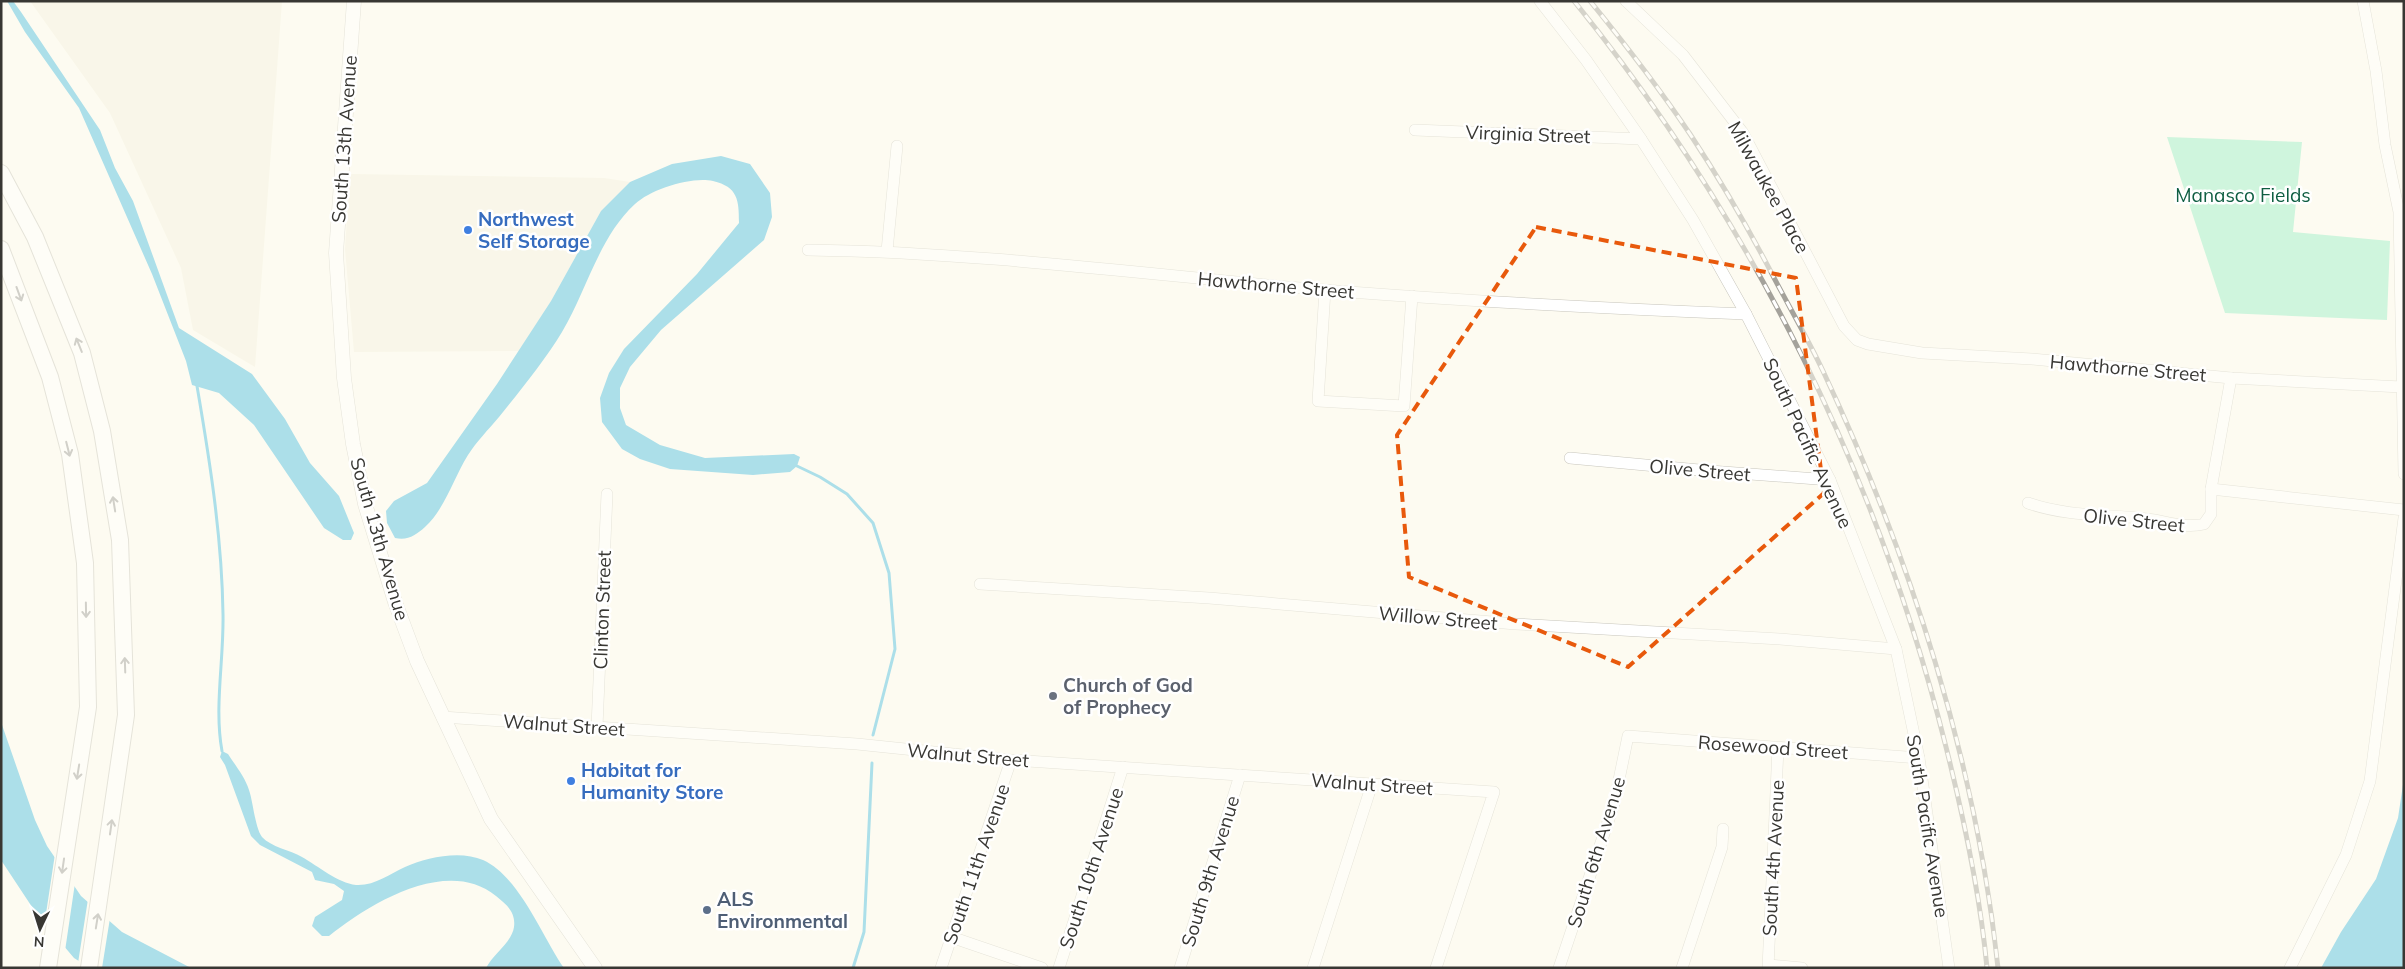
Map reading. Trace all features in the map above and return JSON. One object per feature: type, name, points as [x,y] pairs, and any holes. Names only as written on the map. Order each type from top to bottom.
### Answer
[{"type":"highway","points":[[1,173],[35,237],[82,353],[102,431],[120,540],[126,715],[89,968]]},
{"type":"highway","points":[[1,249],[52,385],[70,454],[85,563],[88,707],[49,963]]},
{"type":"main road","name":"South 13th Avenue","points":[[354,1],[336,253],[344,378],[353,444],[365,504],[395,602],[442,717],[491,819],[595,968]]},
{"type":"street","name":"South Pacific Avenue","points":[[1540,1],[1586,60],[1641,139],[1693,220],[1746,314],[1830,480],[1896,649],[1919,758],[1949,968]]},
{"type":"street","name":"Milwaukee Place","points":[[1626,1],[1683,55],[1743,133],[1844,326],[1857,340]]},
{"type":"street","points":[[2363,1],[2376,71],[2385,145],[2399,212],[2404,474]]},
{"type":"street","name":"Virginia Street","points":[[1415,130],[1641,139]]},
{"type":"street","points":[[888,251],[897,146]]},
{"type":"street","name":"Hawthorne Street","points":[[808,250],[888,251],[1412,296],[1637,310],[1746,314]]},
{"type":"street","points":[[1325,290],[1318,401],[1404,406],[1412,296]]},
{"type":"street","name":"Hawthorne Street","points":[[1857,340],[1881,348],[1922,353],[2032,359],[2231,378],[2401,387]]},
{"type":"street","name":"Olive Street","points":[[2028,503],[2048,510],[2080,515],[2148,519],[2193,527],[2204,524],[2209,519],[2211,489],[2231,378]]},
{"type":"street","name":"Olive Street","points":[[1570,458],[1830,480]]},
{"type":"street","points":[[2211,489],[2404,510]]},
{"type":"street","name":"Clinton Street","points":[[597,727],[607,494]]},
{"type":"street","points":[[2290,968],[2346,855],[2370,782],[2404,518]]},
{"type":"street","name":"Willow Street","points":[[980,584],[1206,598],[1516,624],[1780,639],[1896,649]]},
{"type":"street","name":"Walnut Street","points":[[442,717],[857,744],[1011,760],[1494,792],[1436,968]]},
{"type":"street","name":"Rosewood Street","points":[[1628,736],[1919,758]]},
{"type":"street","name":"South 6th Avenue","points":[[1559,968],[1614,804],[1628,736]]},
{"type":"street","name":"South 4th Avenue","points":[[1769,966],[1778,748]]},
{"type":"street","name":"South 11th Avenue","points":[[941,968],[1011,760]]},
{"type":"street","name":"South 10th Avenue","points":[[1059,968],[1123,767]]},
{"type":"street","name":"South 9th Avenue","points":[[1180,968],[1240,775]]},
{"type":"street","points":[[1313,968],[1372,784]]},
{"type":"street","points":[[1682,968],[1722,847],[1723,829]]},
{"type":"street","points":[[951,937],[1042,968]]},
{"type":"street","points":[[1769,966],[1802,968]]},
{"type":"highlighted area","points":[[1536,227],[1796,278],[1824,493],[1628,667],[1409,577],[1397,435]]},
{"type":"shaded area","points":[[30,1],[282,1],[255,367],[193,330],[181,268],[110,113]]},
{"type":"shaded area","points":[[350,174],[604,178],[630,182],[601,211],[551,301],[519,351],[354,352],[345,249]]},
{"type":"green space","name":"Manasco Fields","points":[[2167,137],[2302,142],[2293,232],[2390,241],[2387,320],[2225,313]]},
{"type":"water","points":[[7,1],[13,1],[21,12],[100,130],[115,168],[133,201],[179,328],[252,374],[285,419],[310,463],[339,496],[354,533],[351,540],[343,540],[324,528],[254,425],[219,393],[192,385],[186,361],[152,274],[79,108],[25,32]]},
{"type":"water","points":[[721,156],[750,164],[770,193],[772,217],[764,240],[661,330],[630,367],[620,388],[620,408],[626,425],[660,445],[705,458],[794,454],[800,457],[797,466],[790,472],[753,475],[670,469],[640,459],[622,449],[602,422],[600,398],[609,373],[624,349],[697,274],[739,223],[737,201],[728,187],[713,181],[694,180],[672,185],[651,193],[635,204],[623,217],[603,248],[562,332],[532,375],[471,450],[432,520],[415,535],[404,539],[395,538],[387,523],[386,511],[394,501],[427,483],[497,384],[551,301],[601,211],[630,182],[672,164]]},
{"type":"water","points":[[1,722],[35,820],[47,846],[81,896],[122,932],[191,968],[90,968],[74,958],[36,913],[1,860]]},
{"type":"water","points":[[222,751],[228,754],[245,780],[260,833],[270,843],[302,857],[342,881],[356,885],[376,882],[413,863],[433,858],[464,855],[483,860],[508,879],[519,893],[564,968],[486,968],[513,932],[514,922],[512,913],[507,905],[496,896],[476,885],[455,881],[432,883],[409,889],[365,911],[329,936],[322,936],[312,926],[315,917],[342,900],[344,891],[334,884],[315,880],[312,872],[260,845],[251,836],[225,765],[220,757]]},
{"type":"water","points":[[2404,778],[2404,968],[2321,968],[2341,932],[2376,879],[2398,818]]},
{"type":"pier","points":[[55,854],[75,883],[65,951],[44,927]]},
{"type":"pier","points":[[88,899],[110,918],[102,968],[85,968],[78,963]]},
{"type":"waterway","points":[[197,386],[211,472],[218,528],[222,586],[223,631],[219,700],[222,751]]},
{"type":"waterway","points":[[797,466],[820,477],[847,494],[873,523],[889,573],[895,649],[873,735]]},
{"type":"waterway","points":[[853,968],[864,932],[872,763]]},
{"type":"railway","points":[[1574,1],[1638,85],[1697,172],[1752,261],[1801,354],[1845,449],[1884,546],[1918,646],[1946,747],[1971,856],[1987,968]]},
{"type":"railway","points":[[1590,1],[1666,100],[1722,184],[1811,346],[1855,442],[1911,588],[1935,662],[1956,738],[1974,814],[1988,891],[1998,968]]},
{"type":"place","name":"Northwest Self Storage","points":[[468,230]]},
{"type":"place","name":"Church of God of Prophecy","points":[[1053,696]]},
{"type":"place","name":"Habitat for Humanity Store","points":[[571,781]]},
{"type":"place","name":"ALS Environmental","points":[[707,910]]}]
